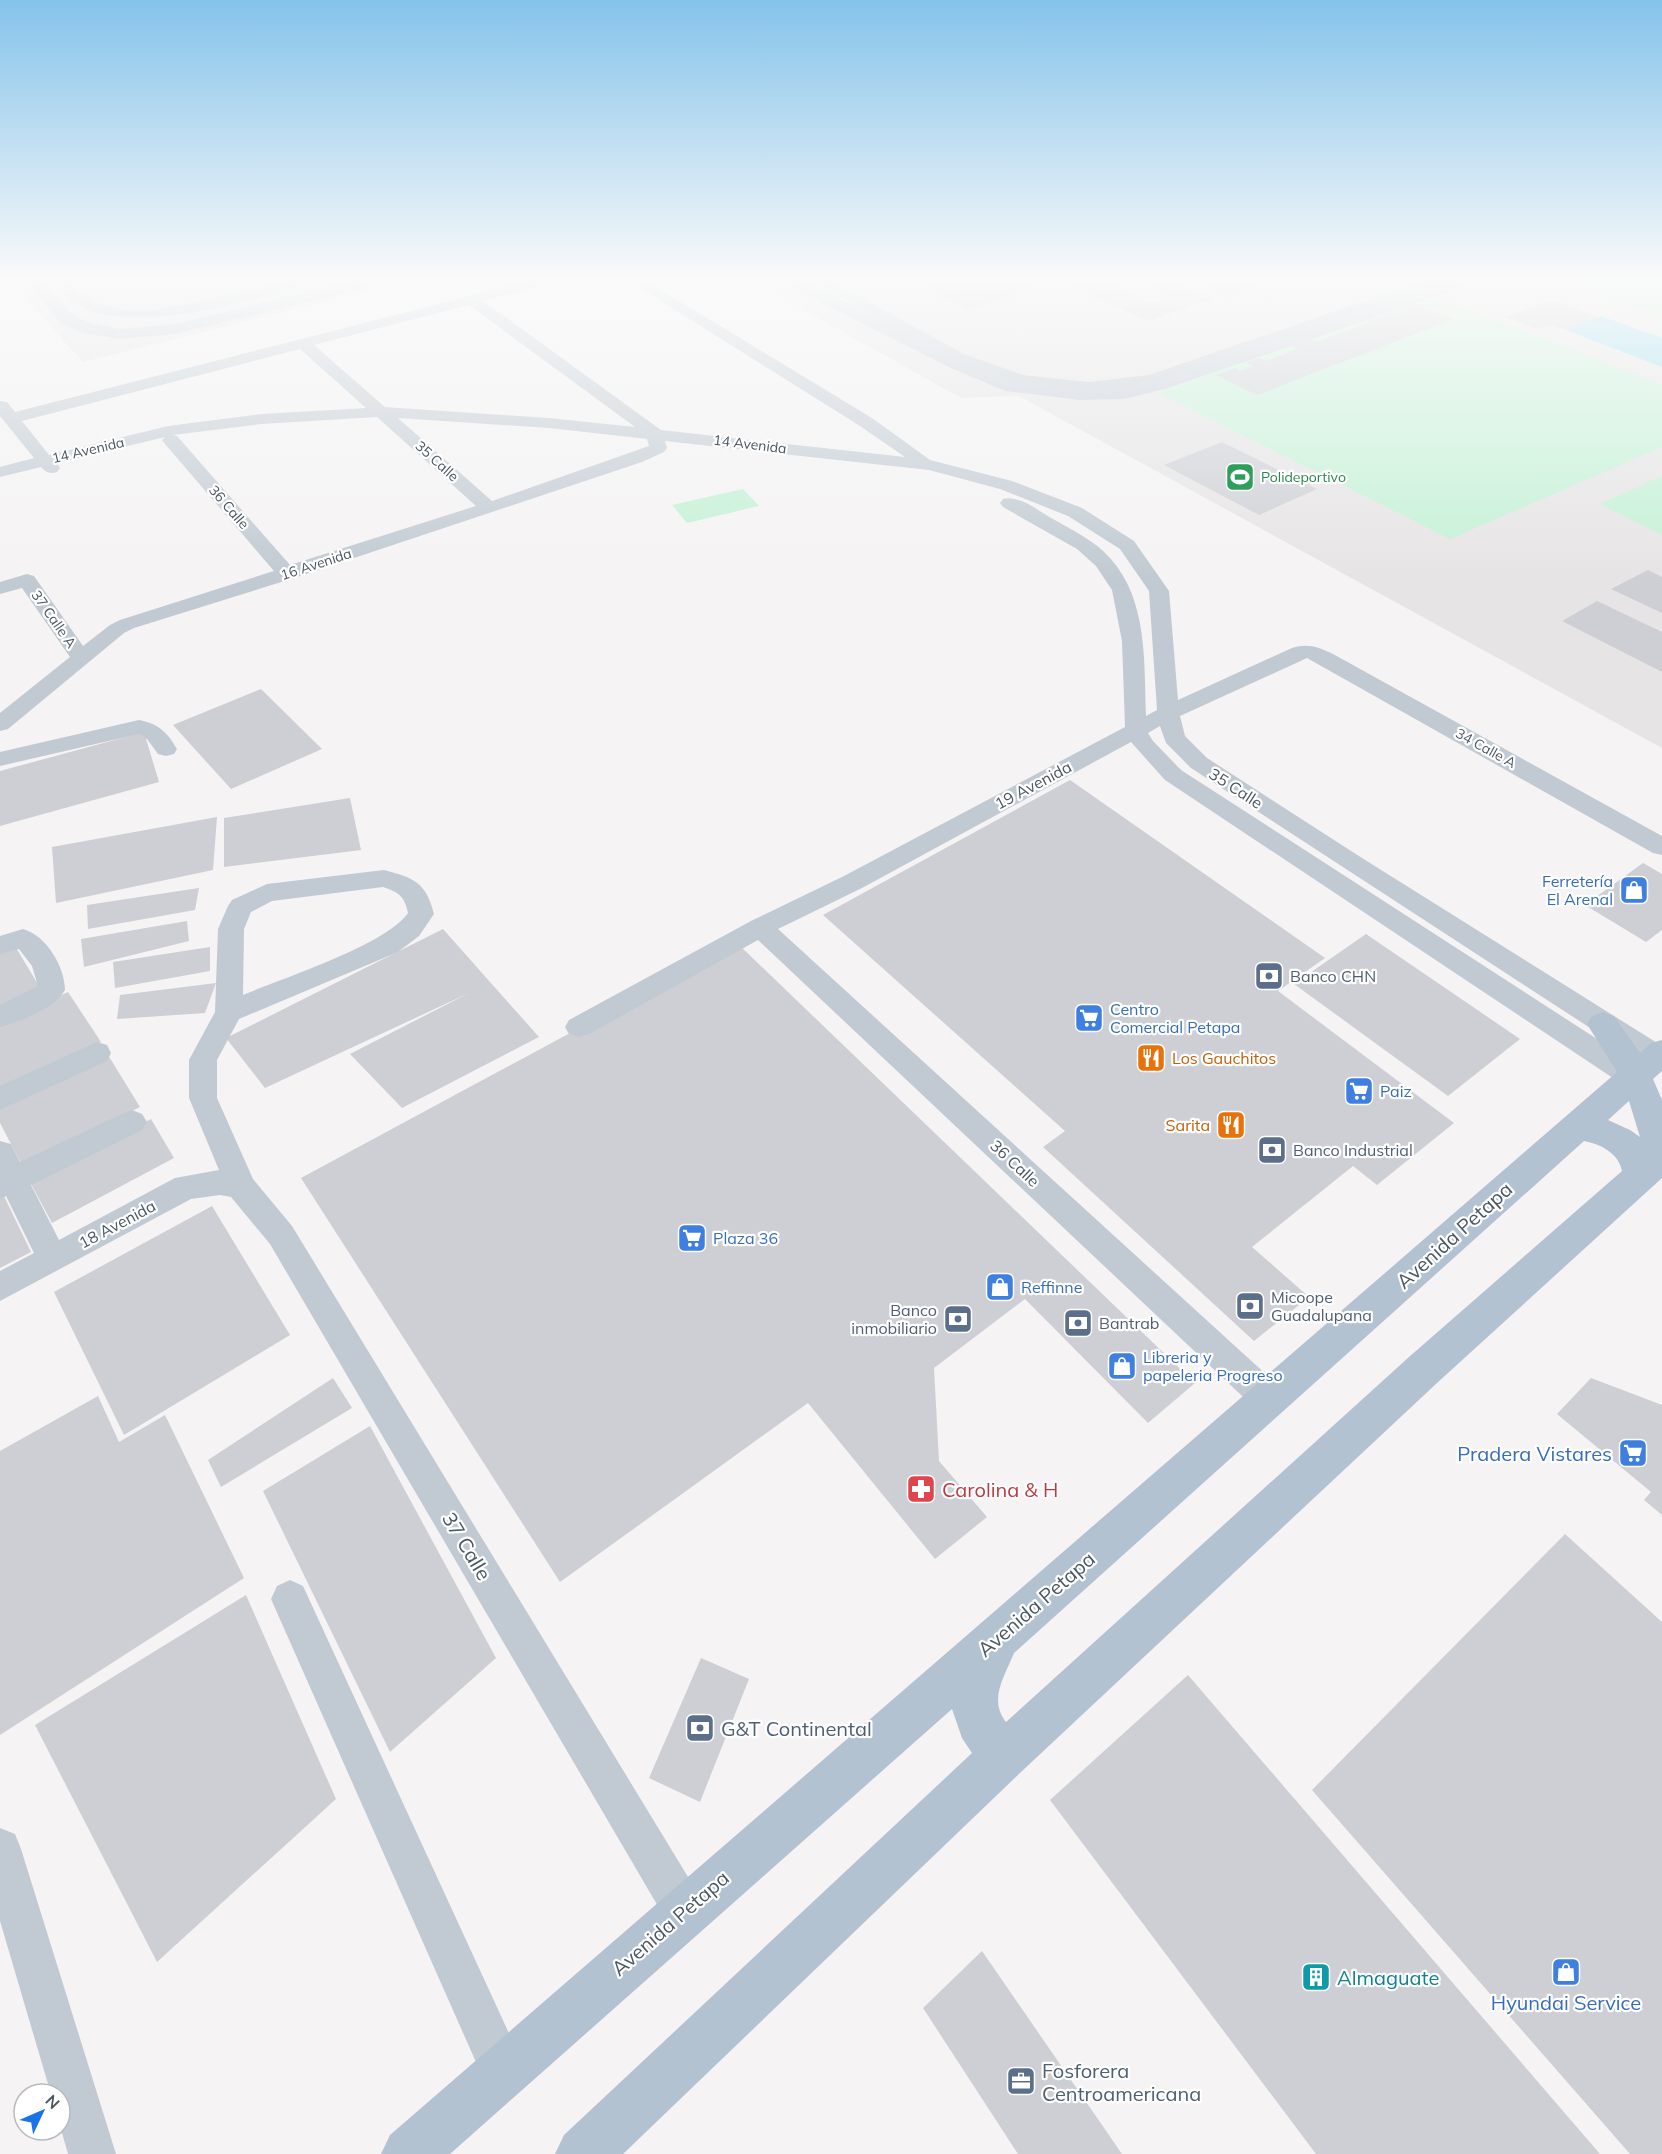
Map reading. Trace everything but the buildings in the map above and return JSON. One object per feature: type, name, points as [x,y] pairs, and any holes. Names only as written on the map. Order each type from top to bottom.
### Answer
[{"type":"main road","points":[[583,2154],[1004,1755],[1423,1370],[1655,1163],[1654,1067],[1619,1041],[1603,1024]]},
{"type":"main road","name":"Avenida Petapa","points":[[409,2154],[684,1910],[1270,1400],[1576,1127],[1654,1067]]},
{"type":"main road","points":[[1576,1127],[1592,1128],[1622,1142],[1639,1164],[1655,1163]]},
{"type":"main road","points":[[1002,1633],[982,1668],[976,1690],[976,1716],[1004,1755]]},
{"type":"street","points":[[12,418],[165,379]]},
{"type":"street","name":"35 Calle","points":[[344,379],[489,508]]},
{"type":"street","points":[[574,379],[656,441]]},
{"type":"street","points":[[795,379],[866,422],[929,473],[1019,507],[1084,545],[1103,562],[1122,591],[1132,641],[1136,730]]},
{"type":"street","points":[[992,379],[1012,387],[1080,394],[1124,393],[1177,379]]},
{"type":"street","points":[[1016,379],[1089,387],[1128,384],[1154,379]]},
{"type":"street","points":[[0,404],[48,464]]},
{"type":"street","name":"14 Avenida","points":[[0,483],[48,464],[168,431],[261,419],[388,417],[537,433],[656,441],[929,473]]},
{"type":"street","name":"14 Avenida","points":[[0,472],[171,440],[276,426],[388,417]]},
{"type":"street","name":"36 Calle","points":[[171,440],[287,574]]},
{"type":"street","name":"16 Avenida","points":[[0,724],[117,629],[127,624],[636,459],[656,441]]},
{"type":"street","name":"35 Calle","points":[[929,473],[1006,484],[1075,512],[1127,545],[1159,591],[1168,713],[1174,738],[1199,763],[1603,1024]]},
{"type":"street","name":"37 Calle A","points":[[0,588],[27,580],[81,658]]},
{"type":"street","name":"19 Avenida","points":[[579,1027],[760,927],[853,882],[1168,713],[1291,654],[1308,651]]},
{"type":"street","name":"34 Calle A","points":[[1308,651],[1326,658],[1662,847]]},
{"type":"street","points":[[0,759],[139,727],[149,728],[156,733],[166,749]]},
{"type":"street","name":"35 Calle","points":[[1136,730],[1143,744],[1173,775],[1654,1067]]},
{"type":"street","points":[[384,878],[405,885],[417,896],[421,914],[410,930],[389,945],[229,1012],[231,929],[241,906],[267,893],[384,878]]},
{"type":"street","name":"36 Calle","points":[[760,927],[1270,1400]]},
{"type":"street","points":[[0,945],[23,938],[30,944],[53,981],[52,990],[41,998],[0,1017]]},
{"type":"street","name":"37 Calle","points":[[229,1012],[203,1060],[203,1098],[241,1187],[281,1235],[684,1910]]},
{"type":"street","points":[[0,1099],[97,1053]]},
{"type":"street","points":[[53,1259],[4,1173],[132,1122]]},
{"type":"street","name":"18 Avenida","points":[[0,1287],[186,1187],[220,1182],[241,1187]]},
{"type":"street","points":[[290,1599],[503,2071]]},
{"type":"street","points":[[0,1849],[92,2154]]},
{"type":"shaded area","points":[[926,379],[1662,379],[1662,748],[1019,396],[961,398]]},
{"type":"green space","points":[[1198,379],[1645,379],[1662,385],[1662,447],[1450,539],[1159,393]]},
{"type":"green space","points":[[1662,476],[1662,535],[1600,504]]},
{"type":"green space","points":[[743,489],[759,506],[687,523],[672,505]]},
{"type":"place","name":"Polideportivo","points":[[1240,477]]},
{"type":"place","name":"Ferretería El Arenal","points":[[1634,890]]},
{"type":"place","name":"Banco CHN","points":[[1269,976]]},
{"type":"place","name":"Centro Comercial Petapa","points":[[1089,1018]]},
{"type":"place","name":"Los Gauchitos","points":[[1151,1058]]},
{"type":"place","name":"Paiz","points":[[1359,1091]]},
{"type":"place","name":"Sarita","points":[[1231,1125]]},
{"type":"place","name":"Banco Industrial","points":[[1272,1150]]},
{"type":"place","name":"Plaza 36","points":[[692,1238]]},
{"type":"place","name":"Reffinne","points":[[1000,1287]]},
{"type":"place","name":"Micoope Guadalupana","points":[[1250,1306]]},
{"type":"place","name":"Banco inmobiliario","points":[[958,1319]]},
{"type":"place","name":"Bantrab","points":[[1078,1323]]},
{"type":"place","name":"Libreria y papeleria Progreso","points":[[1122,1366]]},
{"type":"place","name":"Pradera Vistares","points":[[1633,1453]]},
{"type":"place","name":"Carolina & H","points":[[921,1489]]},
{"type":"place","name":"G&T Continental","points":[[700,1728]]},
{"type":"place","name":"Hyundai Service","points":[[1566,1972]]},
{"type":"place","name":"Almaguate","points":[[1316,1977]]},
{"type":"place","name":"Fosforera Centroamericana","points":[[1021,2081]]}]
